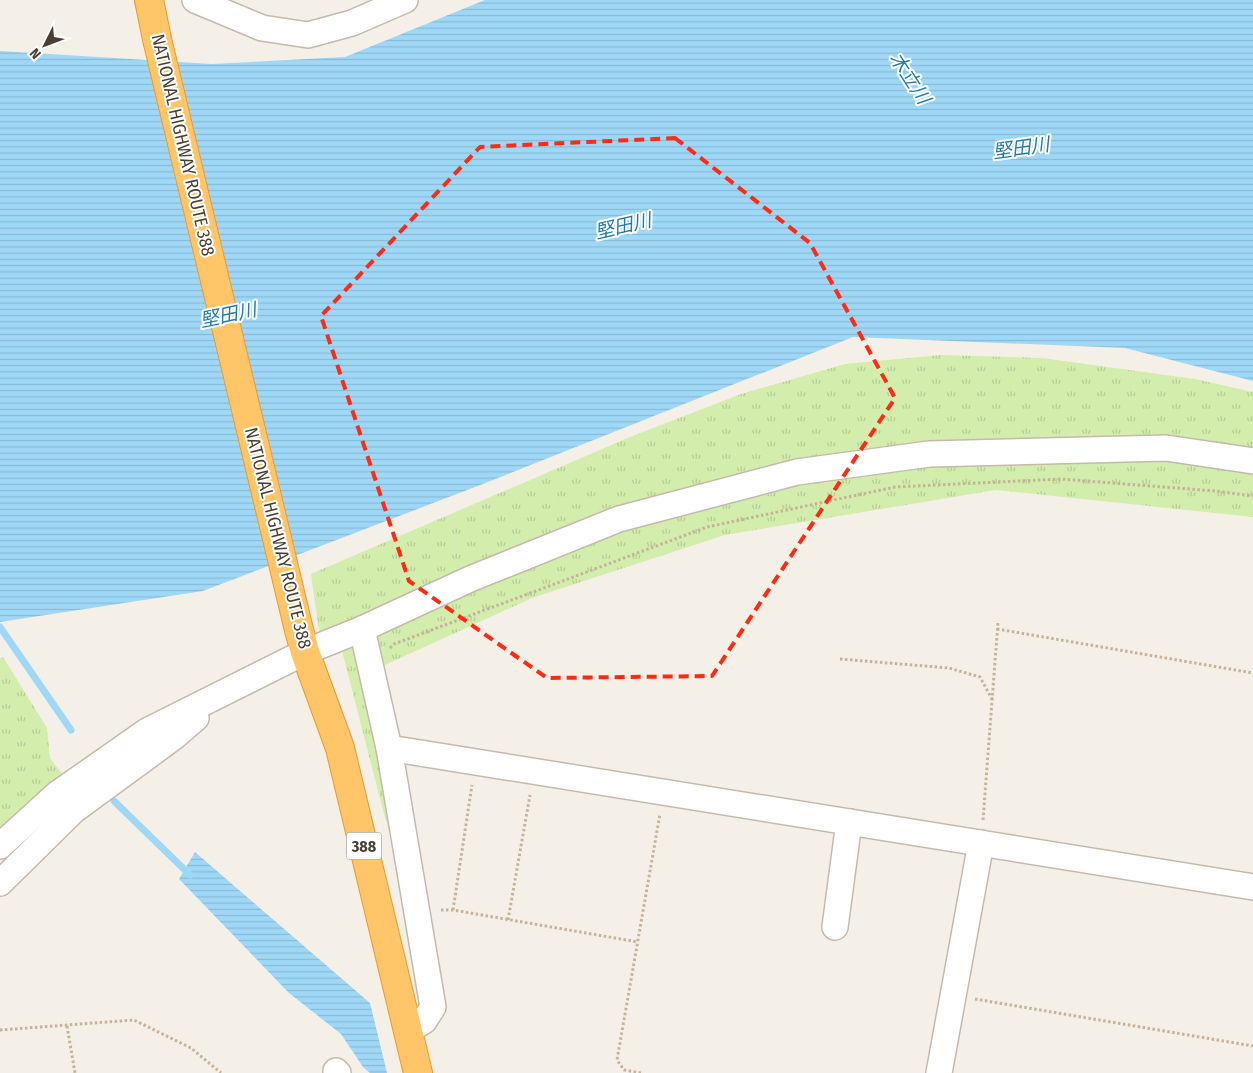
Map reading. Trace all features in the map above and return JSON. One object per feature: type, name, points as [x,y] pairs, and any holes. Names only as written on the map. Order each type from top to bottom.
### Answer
[{"type":"highway","name":"NATIONAL HIGHWAY ROUTE 388","points":[[149,0],[302,641],[340,748],[418,1070]]},
{"type":"street","points":[[195,0],[262,28],[308,35],[352,23],[405,0]]},
{"type":"street","points":[[0,883],[73,811],[174,737],[231,689],[302,641],[362,629],[470,579],[620,519],[797,472],[929,454],[1166,448],[1253,461]]},
{"type":"street","points":[[362,629],[389,748],[433,1007],[424,1021],[408,1031]]},
{"type":"street","points":[[0,846],[57,794],[147,731],[231,689]]},
{"type":"street","points":[[389,748],[1253,887]]},
{"type":"street","points":[[835,927],[849,822]]},
{"type":"street","points":[[939,1073],[981,843]]},
{"type":"path","points":[[372,672],[394,644],[707,527],[895,487],[1061,479],[1215,491],[1253,496]]},
{"type":"path","points":[[981,843],[998,622]]},
{"type":"path","points":[[997,629],[1253,674]]},
{"type":"path","points":[[840,659],[949,668],[980,677],[992,700]]},
{"type":"path","points":[[452,910],[476,762]]},
{"type":"path","points":[[508,920],[534,771]]},
{"type":"path","points":[[641,1073],[624,1070],[617,1060],[664,792]]},
{"type":"path","points":[[417,913],[433,909],[452,910],[638,942]]},
{"type":"path","points":[[953,996],[1253,1046]]},
{"type":"path","points":[[0,1030],[134,1020],[191,1048],[221,1073]]},
{"type":"path","points":[[67,1026],[75,1073]]},
{"type":"highlighted area","points":[[675,138],[810,243],[895,398],[712,676],[547,678],[409,581],[321,316],[480,147]]},
{"type":"green space","points":[[941,355],[1042,358],[1195,379],[1253,392],[1253,517],[996,490],[725,535],[532,598],[363,675],[397,851],[385,818],[341,647],[320,638],[311,574],[630,437],[741,394],[845,364]]},
{"type":"green space","points":[[3,657],[47,728],[50,758],[65,778],[0,838],[0,658]]},
{"type":"water","points":[[485,0],[1253,0],[1253,381],[1125,348],[853,337],[483,484],[203,591],[0,622],[0,51],[212,64],[345,57]]},
{"type":"water","points":[[195,852],[370,1003],[387,1073],[370,1073],[363,1067],[341,1034],[289,993],[179,879]]},
{"type":"waterway","points":[[0,627],[71,730]]},
{"type":"waterway","points":[[114,801],[190,875]]},
{"type":"water label","name":"木立川","points":[[910,78]]},
{"type":"water label","name":"堅田川","points":[[1021,148]]},
{"type":"water label","name":"堅田川","points":[[623,226]]},
{"type":"water label","name":"堅田川","points":[[228,315]]}]
